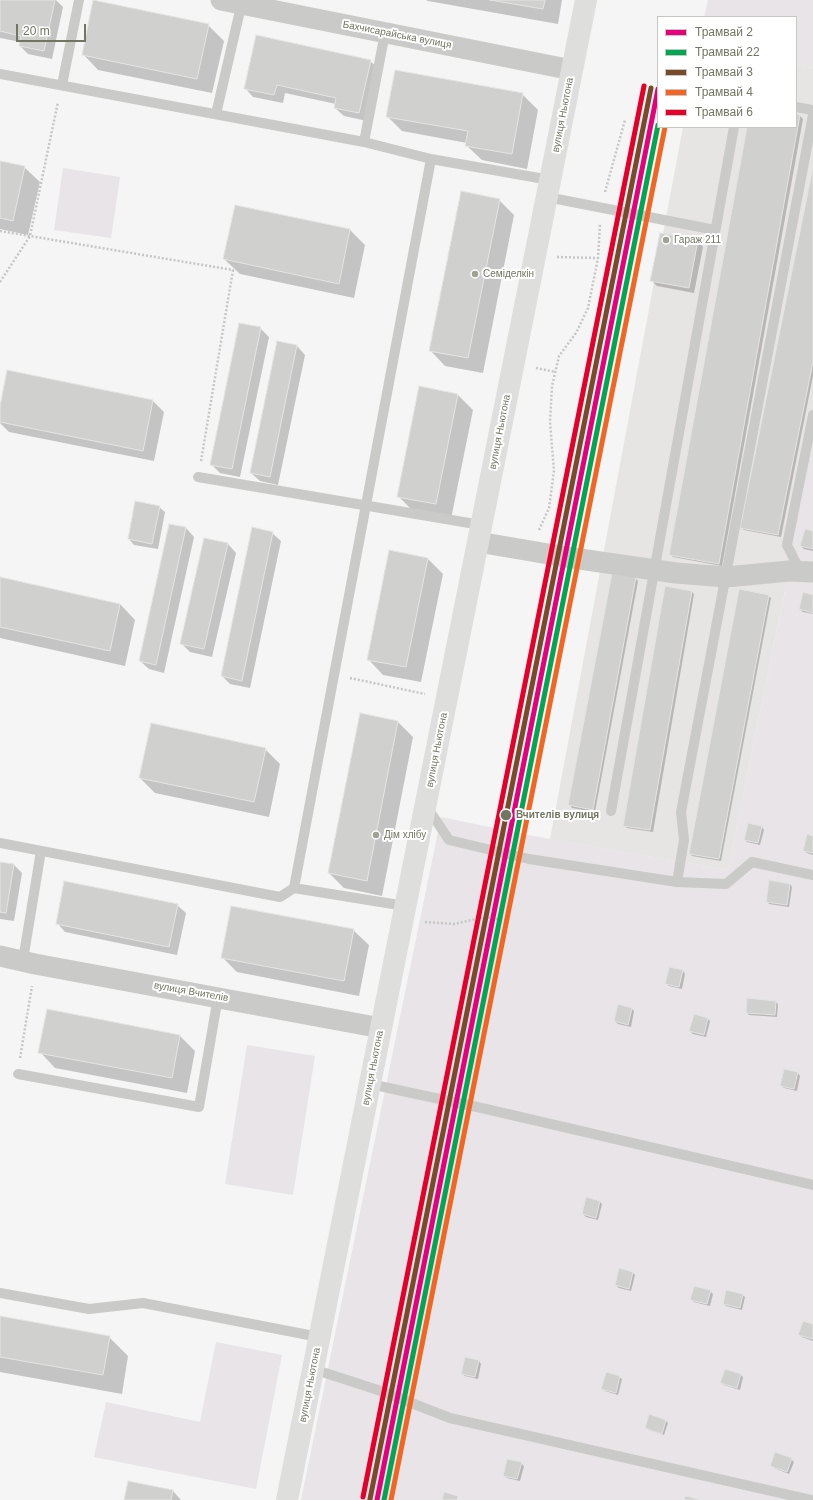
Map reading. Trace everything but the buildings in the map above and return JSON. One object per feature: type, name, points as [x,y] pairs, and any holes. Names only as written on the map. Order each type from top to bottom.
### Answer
[{"type":"main road","name":"вулиця Ньютона","points":[[287,1500],[586,0]]},
{"type":"street","name":"Бахчисарайська вулиця","points":[[221,0],[242,2],[385,33],[572,70]]},
{"type":"street","points":[[480,533],[529,550],[654,570],[726,577],[789,571],[809,572]]},
{"type":"street","name":"вулиця Вчителів","points":[[0,956],[381,1028]]},
{"type":"lane","points":[[62,85],[79,0]]},
{"type":"lane","points":[[216,114],[242,2]]},
{"type":"lane","points":[[364,142],[385,33]]},
{"type":"lane","points":[[0,74],[364,142],[549,189],[601,208],[715,230]]},
{"type":"lane","points":[[797,107],[813,110]]},
{"type":"lane","points":[[677,882],[684,840],[681,812],[813,115]]},
{"type":"lane","points":[[611,811],[734,128]]},
{"type":"lane","points":[[294,888],[431,159]]},
{"type":"lane","points":[[809,572],[796,563],[787,545],[813,415]]},
{"type":"lane","points":[[198,477],[365,506],[480,533]]},
{"type":"lane","points":[[426,806],[449,840],[529,859],[677,882],[726,884],[752,862],[813,875]]},
{"type":"lane","points":[[0,843],[280,897],[294,888],[404,913]]},
{"type":"lane","points":[[29,962],[41,851]]},
{"type":"lane","points":[[18,1074],[199,1107],[218,997]]},
{"type":"lane","points":[[370,1084],[486,1109],[813,1185]]},
{"type":"lane","points":[[0,1293],[89,1309],[143,1303],[320,1337]]},
{"type":"lane","points":[[313,1369],[378,1390],[450,1418],[811,1500]]},
{"type":"path","points":[[0,282],[30,236],[62,85]]},
{"type":"path","points":[[529,550],[549,508],[554,471],[550,422],[552,386],[559,356],[576,333],[588,308],[598,258],[601,208],[625,120]]},
{"type":"path","points":[[0,231],[233,270],[198,477]]},
{"type":"path","points":[[535,257],[598,258]]},
{"type":"path","points":[[334,674],[447,698]]},
{"type":"path","points":[[404,913],[454,924],[485,917],[508,921]]},
{"type":"path","points":[[18,1074],[29,962]]},
{"type":"shaded area","points":[[708,0],[813,0],[813,68],[797,65],[797,16],[704,16]]},
{"type":"shaded area","points":[[797,65],[813,68],[813,438],[789,571],[728,870],[550,839],[683,128],[797,128]]},
{"type":"shaded area","points":[[63,168],[120,177],[111,238],[54,230]]},
{"type":"shaded area","points":[[813,434],[813,1500],[301,1500],[441,817],[528,835],[728,870],[789,571]]},
{"type":"shaded area","points":[[247,1045],[315,1056],[293,1195],[225,1184]]},
{"type":"shaded area","points":[[216,1342],[282,1355],[256,1489],[94,1457],[106,1402],[200,1422]]},
{"type":"tram line","name":"6","points":[[363,1497],[644,86]]},
{"type":"tram line","name":"3","points":[[370,1499],[651,88]]},
{"type":"tram line","name":"2","points":[[377,1500],[657,94]]},
{"type":"tram line","name":"22","points":[[384,1500],[657,128]]},
{"type":"tram line","name":"4","points":[[391,1500],[665,128]]},
{"type":"place","name":"Гараж 211","points":[[666,240]]},
{"type":"place","name":"Семіделкін","points":[[475,274]]},
{"type":"place","name":"Вчителів вулиця","points":[[506,815]]},
{"type":"place","name":"Дім хлібу","points":[[376,835]]}]
